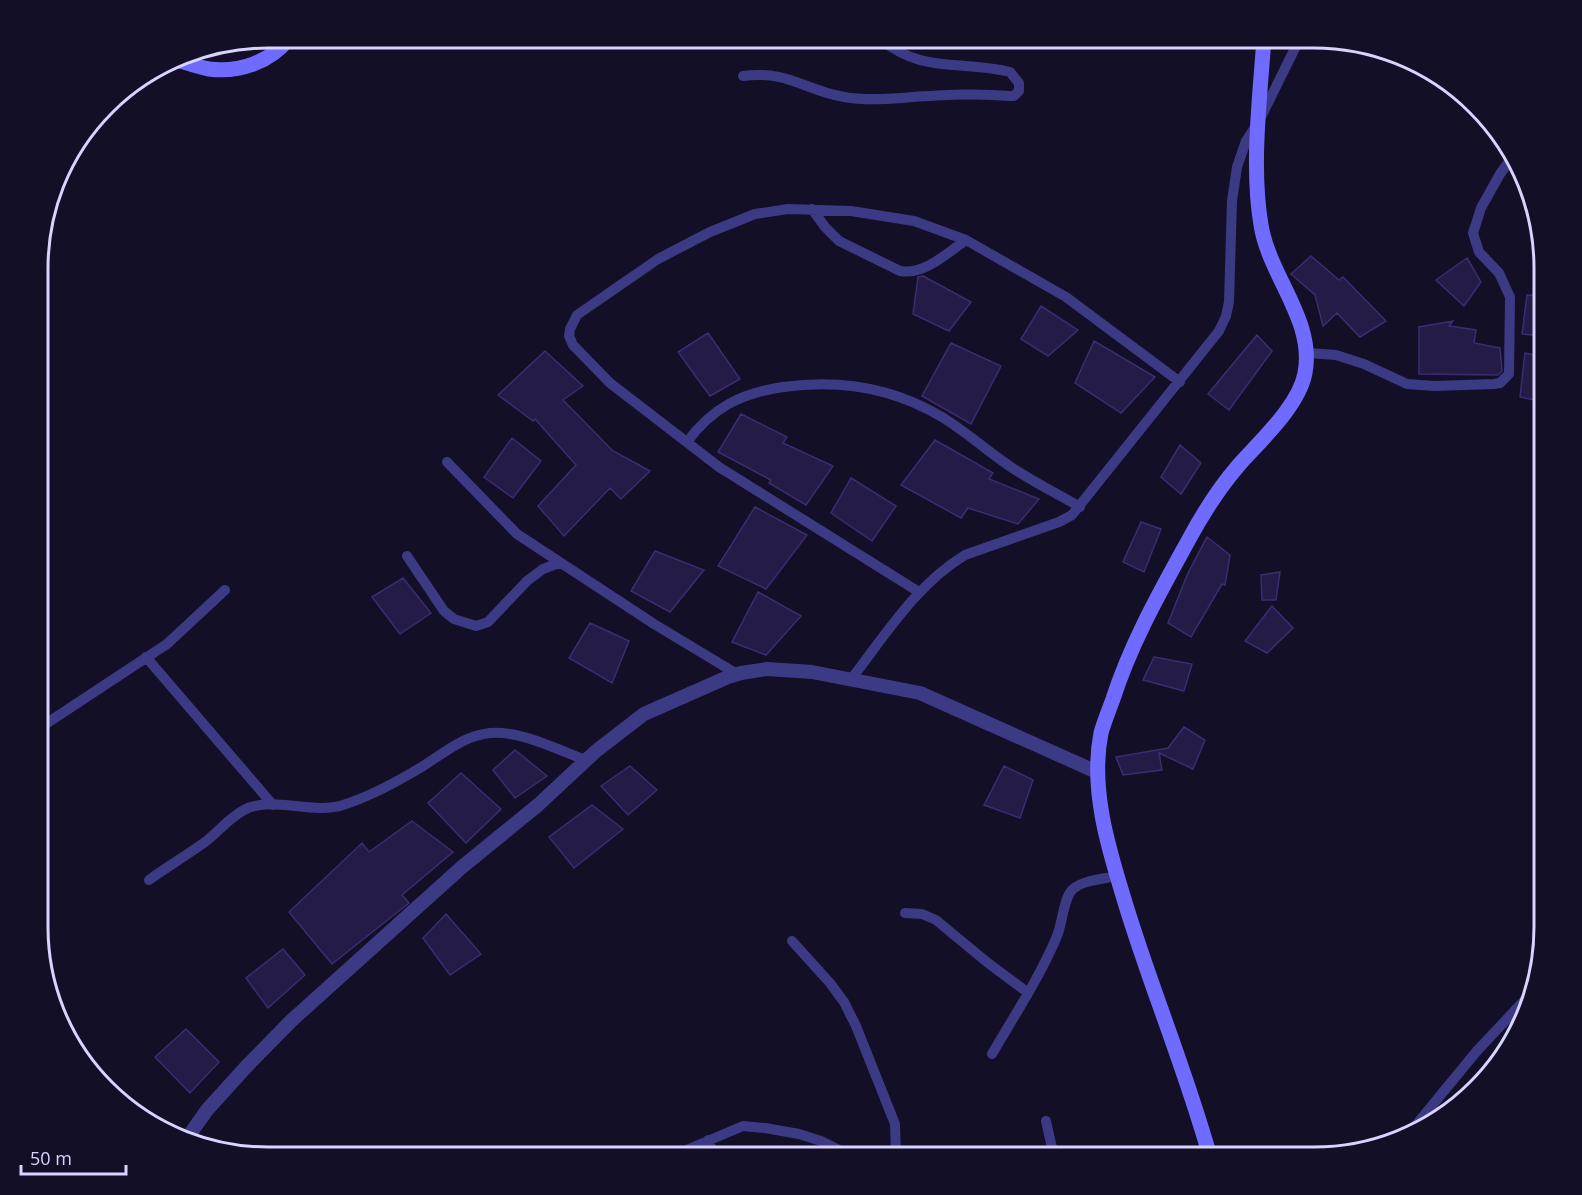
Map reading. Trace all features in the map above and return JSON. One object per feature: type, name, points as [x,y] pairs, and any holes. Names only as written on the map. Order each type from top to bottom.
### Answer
[{"type":"main road","points":[[188,63],[208,69],[231,69],[252,64],[272,55],[279,48]]},
{"type":"main road","points":[[1207,1147],[1185,1077],[1137,942],[1107,842],[1097,772],[1101,733],[1121,674],[1136,639],[1191,535],[1217,494],[1295,397],[1303,383],[1308,353],[1300,323],[1266,249],[1261,226],[1258,182],[1263,48]]},
{"type":"street","points":[[743,76],[763,73],[788,78],[845,97],[880,99],[963,94],[1009,96],[1019,91],[1019,83],[1010,72],[915,60],[892,48]]},
{"type":"street","points":[[852,678],[918,592],[941,572],[965,555],[1059,522],[1072,515],[1219,331],[1229,302],[1234,184],[1237,167],[1246,141],[1259,122],[1295,48]]},
{"type":"street","points":[[1308,353],[1336,355],[1364,363],[1407,384],[1464,386],[1494,384],[1505,379],[1509,374],[1510,297],[1499,273],[1479,252],[1473,233],[1481,208],[1508,164]]},
{"type":"street","points":[[918,592],[719,467],[610,383],[573,345],[569,336],[573,320],[577,315],[658,259],[710,231],[755,214],[788,209],[851,211],[914,222],[966,240],[1066,297],[1180,382]]},
{"type":"street","points":[[812,209],[839,241],[900,271],[909,273],[938,260],[966,240]]},
{"type":"street","points":[[687,442],[705,419],[724,405],[737,399],[770,389],[802,384],[841,383],[889,393],[942,417],[1009,465],[1080,507]]},
{"type":"street","points":[[447,462],[517,534],[654,624],[737,674]]},
{"type":"street","points":[[407,556],[444,611],[463,624],[476,626],[488,622],[527,581],[543,569],[559,563]]},
{"type":"street","points":[[48,723],[167,644],[225,590]]},
{"type":"street","points":[[146,657],[273,805]]},
{"type":"street","points":[[191,1133],[207,1110],[291,1021],[462,867],[538,805],[586,760],[644,714],[737,674],[766,669],[812,672],[920,693],[1097,772]]},
{"type":"street","points":[[149,880],[206,841],[244,810],[256,806],[273,805],[308,808],[341,805],[375,793],[415,772],[463,740],[490,733],[509,734],[586,760]]},
{"type":"street","points":[[992,1054],[1057,935],[1070,892],[1073,888],[1085,883],[1117,876]]},
{"type":"street","points":[[905,913],[922,914],[936,920],[1027,992]]},
{"type":"street","points":[[792,941],[811,960],[844,1002],[891,1112],[896,1133],[896,1147]]},
{"type":"street","points":[[1420,1120],[1476,1052],[1519,1006]]},
{"type":"street","points":[[1046,1121],[1052,1147]]},
{"type":"street","points":[[692,1147],[743,1126],[752,1126],[811,1137],[832,1147]]},
{"type":"street","points":[[708,1140],[711,1147]]},
{"type":"building","points":[[1311,256],[1339,280],[1343,277],[1386,321],[1360,337],[1337,313],[1323,326],[1315,295],[1291,274]]},
{"type":"building","points":[[1467,258],[1481,282],[1464,306],[1436,280]]},
{"type":"building","points":[[923,276],[971,302],[949,331],[913,314],[918,277]]},
{"type":"building","points":[[1527,295],[1534,295],[1534,335],[1522,334]]},
{"type":"building","points":[[1041,306],[1078,330],[1048,356],[1021,339]]},
{"type":"building","points":[[1453,321],[1449,326],[1476,330],[1474,343],[1500,348],[1502,371],[1498,375],[1419,374],[1419,327]]},
{"type":"building","points":[[708,333],[740,379],[710,396],[678,352]]},
{"type":"building","points":[[1257,335],[1272,351],[1229,410],[1208,394]]},
{"type":"building","points":[[1094,341],[1155,377],[1121,413],[1075,383]]},
{"type":"building","points":[[951,343],[1001,366],[971,424],[922,396]]},
{"type":"building","points":[[545,351],[583,386],[563,400],[613,451],[650,471],[621,499],[610,488],[564,536],[538,506],[576,465],[535,419],[533,421],[498,395]]},
{"type":"building","points":[[1525,353],[1534,355],[1534,400],[1520,397]]},
{"type":"building","points":[[741,414],[787,437],[783,443],[833,466],[806,505],[769,483],[771,480],[718,452]]},
{"type":"building","points":[[512,438],[541,461],[513,498],[484,477]]},
{"type":"building","points":[[935,440],[993,473],[989,479],[1039,499],[1018,524],[968,508],[961,518],[901,485]]},
{"type":"building","points":[[1180,445],[1201,463],[1181,494],[1161,477]]},
{"type":"building","points":[[851,478],[896,506],[872,541],[831,513]]},
{"type":"building","points":[[755,507],[807,535],[766,589],[718,566]]},
{"type":"building","points":[[1141,522],[1161,529],[1144,572],[1123,562]]},
{"type":"building","points":[[1207,537],[1230,555],[1225,585],[1222,584],[1191,637],[1168,623],[1188,573]]},
{"type":"building","points":[[655,551],[704,570],[670,612],[631,591]]},
{"type":"building","points":[[1280,572],[1276,600],[1262,600],[1261,575]]},
{"type":"building","points":[[403,578],[431,613],[400,634],[372,597]]},
{"type":"building","points":[[758,592],[801,616],[766,655],[732,642]]},
{"type":"building","points":[[1272,606],[1293,628],[1267,653],[1245,641]]},
{"type":"building","points":[[590,623],[629,641],[612,683],[569,658]]},
{"type":"building","points":[[1154,657],[1192,664],[1184,691],[1143,680]]},
{"type":"building","points":[[1184,727],[1205,740],[1193,769],[1159,753],[1162,770],[1123,775],[1116,757],[1168,748]]},
{"type":"building","points":[[515,750],[547,776],[515,798],[493,770]]},
{"type":"building","points":[[630,766],[657,790],[628,815],[601,786]]},
{"type":"building","points":[[1004,766],[1033,780],[1020,818],[984,805]]},
{"type":"building","points":[[461,773],[501,809],[466,843],[428,803]]},
{"type":"building","points":[[592,805],[623,829],[574,868],[549,837]]},
{"type":"building","points":[[412,821],[453,852],[402,895],[409,903],[332,964],[289,912],[362,843],[369,852]]},
{"type":"building","points":[[446,914],[481,954],[450,975],[423,938]]},
{"type":"building","points":[[283,949],[305,975],[268,1008],[246,978]]},
{"type":"building","points":[[186,1029],[219,1062],[190,1093],[155,1057]]}]
